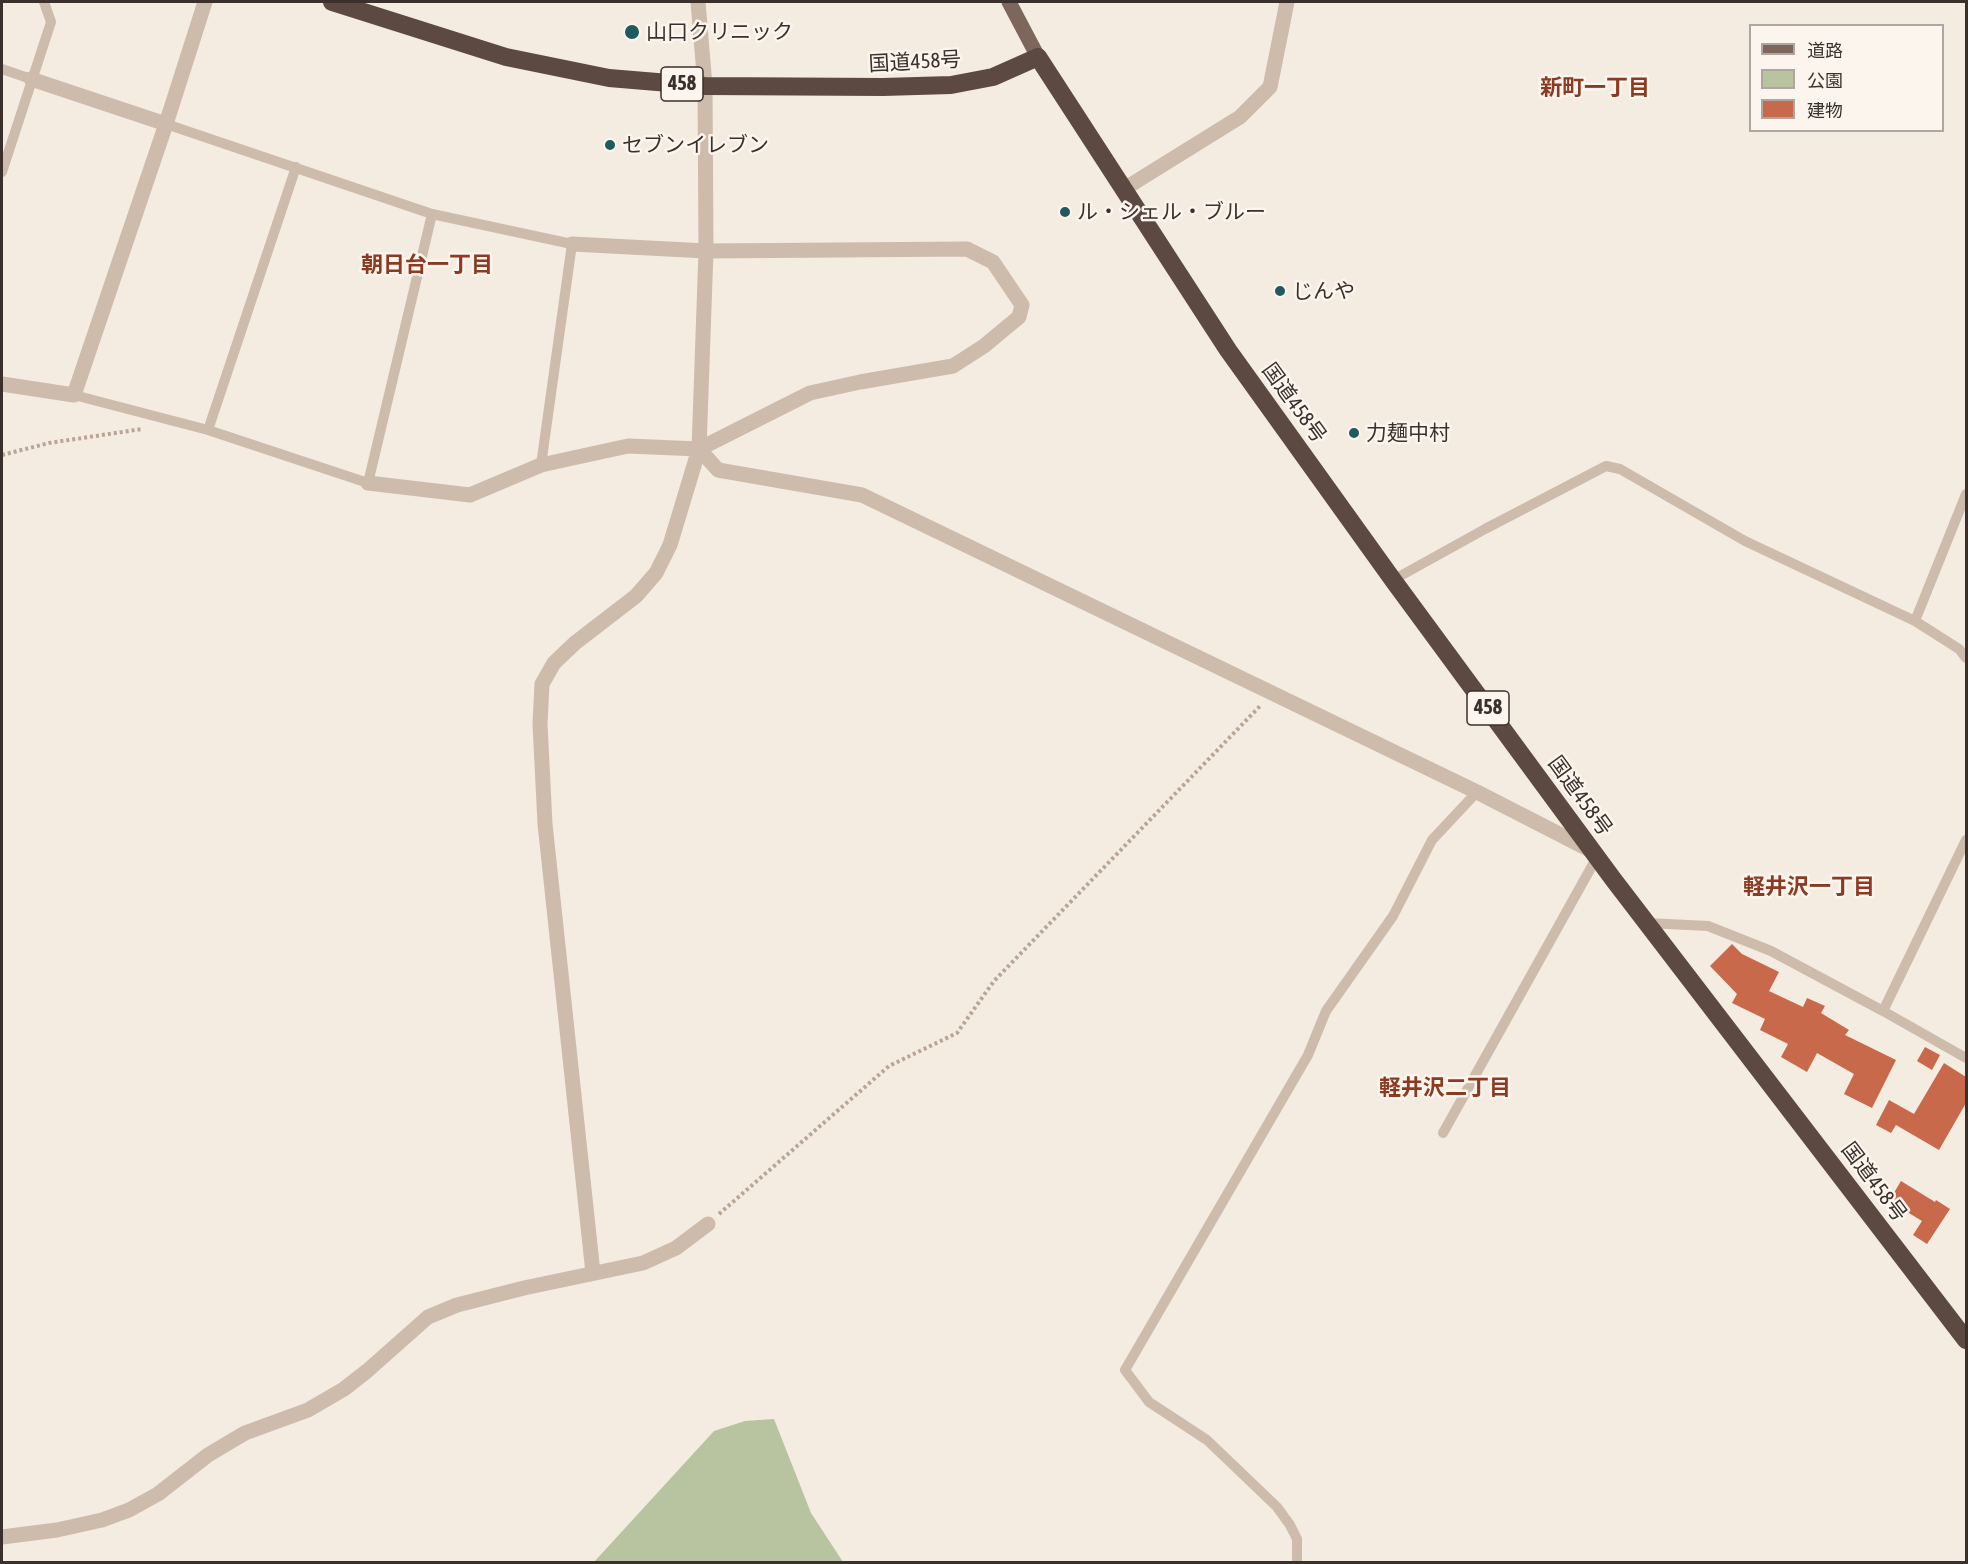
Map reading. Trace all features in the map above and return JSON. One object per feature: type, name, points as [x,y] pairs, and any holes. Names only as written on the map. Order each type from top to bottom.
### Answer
[{"type":"highway","name":"国道458号","points":[[332,2],[506,57],[609,78],[705,86],[951,86],[993,77],[1038,57],[1228,350],[1393,580],[1647,923],[1966,1340]]},
{"type":"main road","points":[[1009,2],[1038,57]]},
{"type":"street","points":[[2,384],[74,395],[205,2]]},
{"type":"street","points":[[593,1273],[545,824],[540,724],[542,684],[554,663],[575,643],[636,596],[656,573],[670,545],[699,449],[706,251],[705,86],[698,2]]},
{"type":"street","points":[[1124,189],[1240,117],[1270,87],[1287,2]]},
{"type":"street","points":[[31,79],[166,124]]},
{"type":"street","points":[[368,483],[470,495],[541,465],[628,446],[699,449],[810,393],[953,366],[984,346],[1019,317],[1022,305],[993,262],[967,249],[706,251],[572,244]]},
{"type":"street","points":[[699,449],[718,470],[862,495],[1477,792],[1595,854]]},
{"type":"street","points":[[2,1537],[57,1530],[102,1520],[129,1510],[158,1494],[208,1455],[245,1433],[308,1410],[344,1389],[429,1317],[457,1305],[643,1263],[676,1248],[708,1224]]},
{"type":"lane","points":[[2,172],[51,22],[44,2]]},
{"type":"lane","points":[[2,69],[31,79]]},
{"type":"lane","points":[[166,124],[296,166],[432,214],[572,244],[541,465]]},
{"type":"lane","points":[[208,430],[296,166]]},
{"type":"lane","points":[[74,395],[208,430],[368,483],[432,214]]},
{"type":"lane","points":[[1393,580],[1606,466],[1620,469],[1745,541],[1916,621],[1965,654]]},
{"type":"lane","points":[[1916,621],[1966,494]]},
{"type":"lane","points":[[1297,1563],[1297,1539],[1277,1507],[1207,1440],[1149,1402],[1125,1370],[1308,1055],[1326,1011],[1393,916],[1432,840],[1477,792]]},
{"type":"lane","points":[[1883,1011],[1966,840]]},
{"type":"lane","points":[[1443,1133],[1595,854]]},
{"type":"lane","points":[[1647,923],[1708,926],[1771,951],[1966,1058]]},
{"type":"path","points":[[2,455],[49,443],[150,428]]},
{"type":"path","points":[[708,1224],[889,1066],[957,1033],[994,981],[1272,694]]},
{"type":"green space","points":[[774,1419],[811,1513],[843,1562],[594,1562],[714,1431],[745,1421]]},
{"type":"building","points":[[1732,944],[1742,954],[1779,972],[1769,991],[1803,1007],[1807,998],[1825,1006],[1821,1013],[1849,1030],[1845,1035],[1896,1060],[1872,1108],[1844,1094],[1854,1074],[1817,1053],[1807,1072],[1781,1057],[1788,1044],[1760,1030],[1765,1019],[1732,1003],[1737,994],[1710,966]]},
{"type":"building","points":[[1925,1047],[1940,1055],[1932,1070],[1917,1061]]},
{"type":"building","points":[[1944,1063],[1966,1077],[1966,1103],[1939,1150],[1896,1125],[1891,1133],[1876,1125],[1889,1100],[1914,1114]]},
{"type":"building","points":[[1901,1181],[1950,1209],[1927,1244],[1913,1235],[1922,1221],[1889,1201]]},
{"type":"place","name":"山口クリニック","points":[[632,32]]},
{"type":"place","name":"セブンイレブン","points":[[610,145]]},
{"type":"place","name":"ル・シェル・ブルー","points":[[1065,212]]},
{"type":"place","name":"じんや","points":[[1280,291]]},
{"type":"place","name":"力麺中村","points":[[1354,433]]},
{"type":"district","name":"新町一丁目","points":[[1595,88]]},
{"type":"district","name":"朝日台一丁目","points":[[427,265]]},
{"type":"district","name":"軽井沢一丁目","points":[[1809,887]]},
{"type":"district","name":"軽井沢二丁目","points":[[1445,1088]]}]
